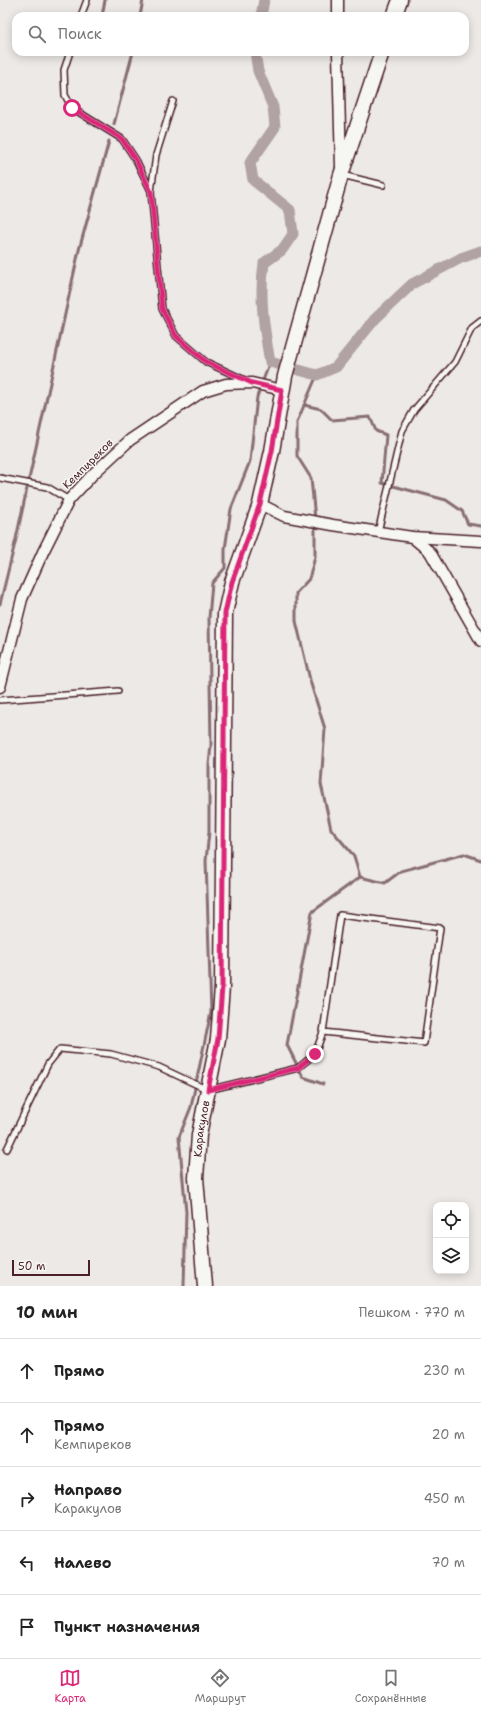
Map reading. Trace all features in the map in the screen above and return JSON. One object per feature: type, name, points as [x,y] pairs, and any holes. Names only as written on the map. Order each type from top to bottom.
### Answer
[{"type":"main road","points":[[396,12],[400,0]]},
{"type":"main road","name":"Каракулов","points":[[205,1286],[196,1178],[198,1135],[218,1039],[222,987],[225,613],[232,582],[260,504],[272,451],[285,376],[341,175],[381,56]]},
{"type":"street","points":[[338,0],[338,12]]},
{"type":"street","points":[[338,56],[341,175]]},
{"type":"street","name":"Кемпиреков","points":[[0,687],[22,599],[69,500],[92,474],[130,440],[202,391],[226,384],[252,383],[282,390]]},
{"type":"street","points":[[260,504],[284,516],[378,532],[412,537],[481,541]]},
{"type":"street","points":[[412,537],[430,552],[481,641]]},
{"type":"lane","points":[[83,12],[87,0]]},
{"type":"lane","points":[[69,56],[64,70],[65,95],[72,108],[122,139],[136,160],[151,192]]},
{"type":"lane","points":[[172,101],[156,155],[151,192],[162,309],[176,336],[206,362],[252,383]]},
{"type":"lane","points":[[341,175],[383,185]]},
{"type":"lane","points":[[378,532],[402,431],[414,410],[455,362],[472,328],[481,321]]},
{"type":"lane","points":[[0,478],[47,487],[69,500]]},
{"type":"lane","points":[[0,700],[118,691]]},
{"type":"lane","points":[[7,1149],[48,1064],[60,1049],[111,1054],[145,1063],[159,1067],[208,1090],[298,1068],[315,1054],[323,1032],[340,915],[440,928],[424,1043],[323,1032]]},
{"type":"waterway","points":[[103,12],[105,0]]},
{"type":"waterway","points":[[141,12],[143,0]]},
{"type":"waterway","points":[[262,12],[264,0]]},
{"type":"waterway","points":[[114,124],[132,56]]},
{"type":"waterway","points":[[256,56],[258,71],[273,107],[275,127],[250,163],[253,180],[290,210],[293,234],[282,250],[264,263],[262,300],[264,325],[270,362],[317,375],[336,367],[375,319],[412,284],[461,258],[481,251]]},
{"type":"waterway","points":[[0,604],[16,539],[79,250],[109,141]]},
{"type":"waterway","points":[[262,383],[270,362]]},
{"type":"waterway","points":[[315,519],[311,478],[297,456],[297,422],[317,375]]},
{"type":"waterway","points":[[184,1286],[186,1212],[179,1137],[191,1107],[211,1012],[206,861],[209,832],[209,765],[211,745],[209,618],[212,583],[225,568],[225,549],[231,509],[250,461],[257,397],[260,388]]},
{"type":"waterway","points":[[304,405],[321,409],[332,420],[370,417],[376,431],[386,435],[382,483],[446,500],[462,511],[468,524],[481,526]]},
{"type":"waterway","points":[[315,525],[315,557],[309,579],[296,593],[296,621],[311,684],[325,729],[321,784],[331,829],[354,856],[360,877],[312,912],[287,1045],[303,1077],[323,1084]]},
{"type":"waterway","points":[[360,877],[385,883],[401,871],[464,854],[481,860]]},
{"type":"route","points":[[72,108],[122,139],[136,160],[151,192],[162,309],[176,336],[206,362],[252,383],[282,390],[272,451],[260,504],[232,582],[225,613],[222,987],[218,1039],[208,1090],[298,1068],[315,1054]]}]
